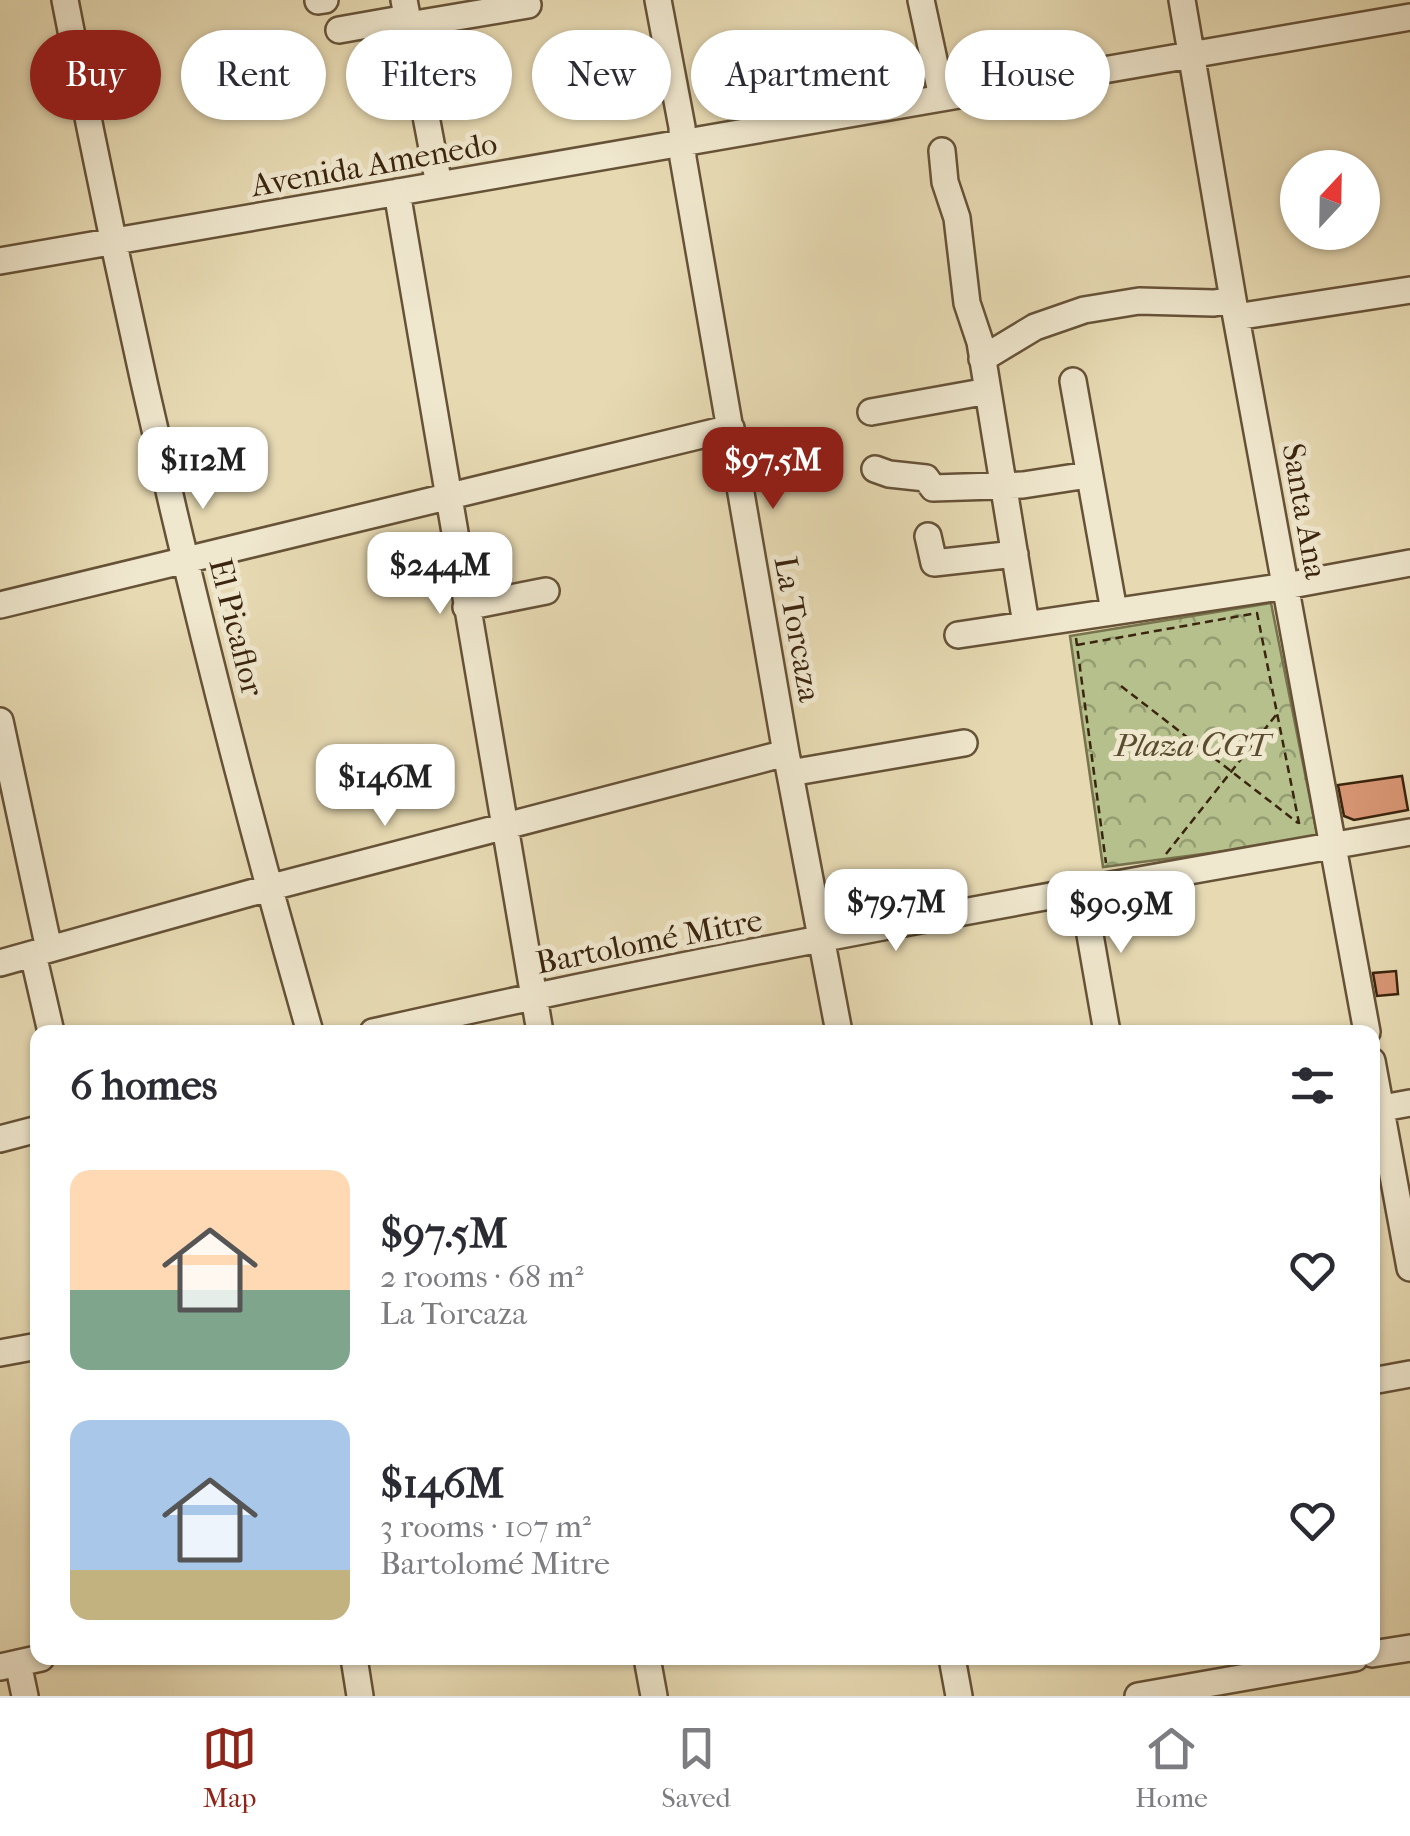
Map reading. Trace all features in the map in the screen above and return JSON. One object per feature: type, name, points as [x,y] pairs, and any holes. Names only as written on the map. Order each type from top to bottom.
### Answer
[{"type":"street","name":"El Picaflor","points":[[64,0],[111,243],[186,560],[268,888],[308,1025]]},
{"type":"street","name":"La Torcaza","points":[[658,0],[788,763],[838,1025]]},
{"type":"street","points":[[921,0],[942,97]]},
{"type":"street","name":"Santa Ana","points":[[1182,0],[1234,308],[1366,1025]]},
{"type":"street","points":[[339,30],[407,14],[528,6]]},
{"type":"street","points":[[407,14],[439,185]]},
{"type":"street","name":"Avenida Amenedo","points":[[0,261],[1410,17]]},
{"type":"street","points":[[942,151],[945,182],[957,218],[967,304],[988,390],[1026,624]]},
{"type":"street","points":[[397,192],[539,1025]]},
{"type":"street","points":[[982,359],[1035,327],[1084,310],[1139,301],[1214,303],[1234,308],[1410,290]]},
{"type":"street","points":[[1072,381],[1114,611]]},
{"type":"street","points":[[871,412],[988,390]]},
{"type":"street","points":[[0,605],[730,428]]},
{"type":"street","points":[[875,469],[926,478],[933,488],[1004,486],[1088,475]]},
{"type":"street","points":[[928,536],[934,563],[1015,554]]},
{"type":"street","points":[[958,635],[1286,586],[1410,563]]},
{"type":"street","points":[[466,608],[546,590]]},
{"type":"street","points":[[0,721],[50,1025]]},
{"type":"street","points":[[0,963],[506,826],[788,763],[964,743]]},
{"type":"street","name":"Bartolomé Mitre","points":[[404,1025],[1082,889],[1410,832]]},
{"type":"street","points":[[1082,889],[1106,1025]]},
{"type":"street","points":[[1380,1108],[1410,1103]]},
{"type":"street","points":[[1380,1123],[1410,1268]]},
{"type":"street","points":[[0,1139],[30,1131]]},
{"type":"street","points":[[0,1353],[30,1347]]},
{"type":"street","points":[[1380,1380],[1410,1374]]},
{"type":"street","points":[[1380,1653],[1410,1648]]},
{"type":"street","points":[[20,1663],[25,1696]]},
{"type":"street","points":[[355,1665],[360,1696]]},
{"type":"street","points":[[648,1665],[654,1696]]},
{"type":"street","points":[[953,1665],[959,1696]]},
{"type":"street","points":[[1138,1696],[1308,1665]]},
{"type":"path","points":[[1077,645],[1257,613],[1301,832]]},
{"type":"path","points":[[1074,617],[1109,884]]},
{"type":"path","points":[[1121,686],[1299,824]]},
{"type":"path","points":[[1185,852],[1165,855],[1277,714]]},
{"type":"green space","name":"Plaza CGT","points":[[1271,603],[1318,839],[1103,867],[1070,636]]},
{"type":"building","points":[[1402,776],[1408,810],[1354,820],[1344,816],[1338,785]]},
{"type":"building","points":[[1396,971],[1398,994],[1377,996],[1373,973]]}]
